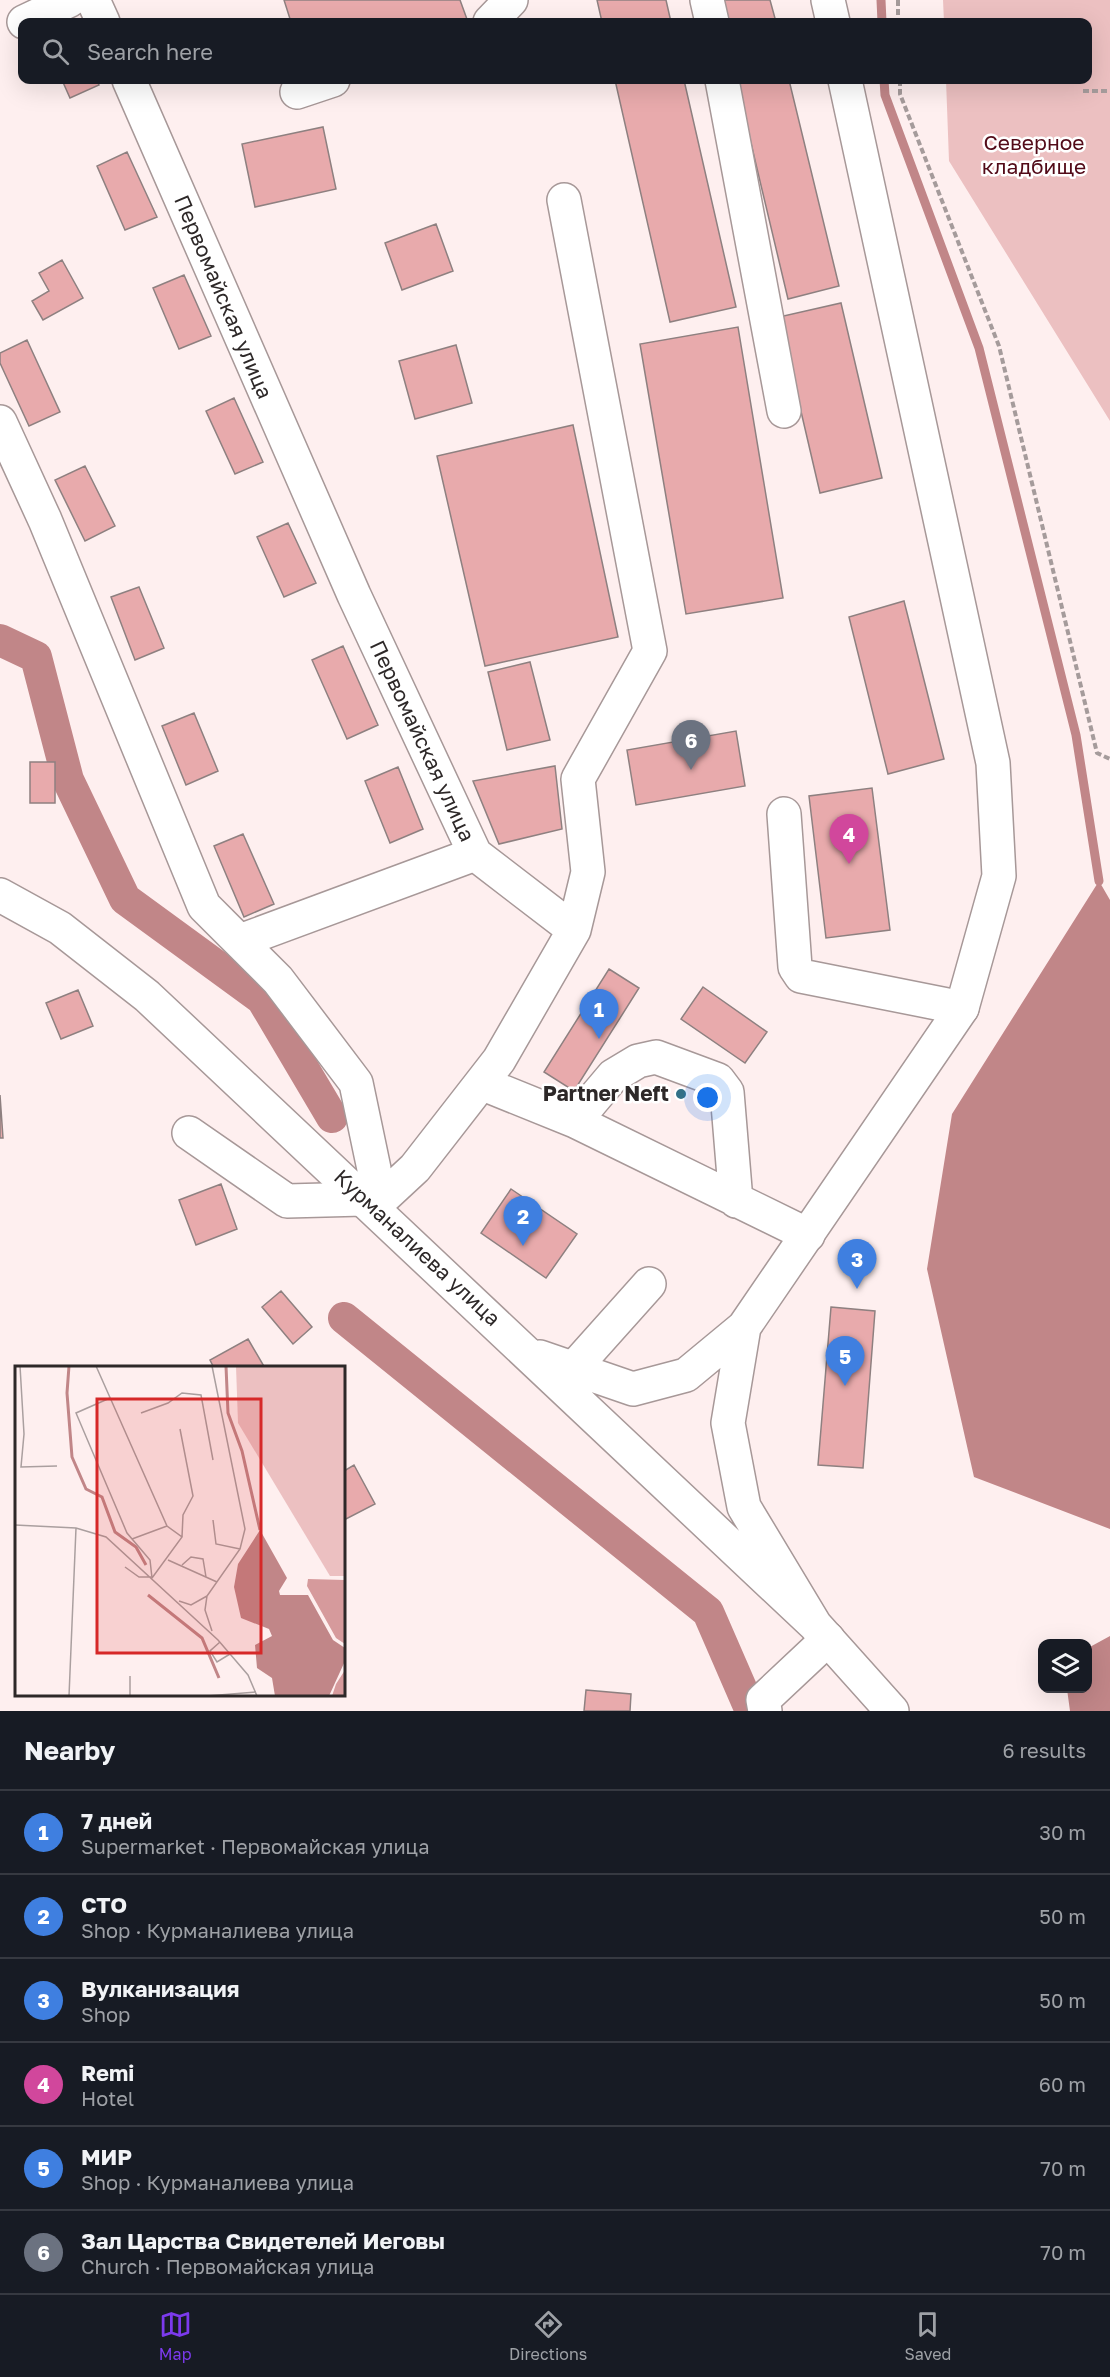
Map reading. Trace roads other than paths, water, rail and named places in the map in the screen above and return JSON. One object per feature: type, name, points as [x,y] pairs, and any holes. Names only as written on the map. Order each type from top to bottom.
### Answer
[{"type":"main road","points":[[33,18],[70,0]]},
{"type":"main road","points":[[93,0],[101,18]]},
{"type":"main road","points":[[494,18],[511,0]]},
{"type":"main road","points":[[707,0],[711,18]]},
{"type":"main road","points":[[828,0],[831,18]]},
{"type":"main road","points":[[0,34],[18,25]]},
{"type":"main road","name":"Первомайская улица","points":[[131,84],[354,596],[475,854],[574,930]]},
{"type":"main road","points":[[297,92],[321,84]]},
{"type":"main road","points":[[723,84],[784,411]]},
{"type":"main road","points":[[530,1354],[633,1389],[686,1375],[744,1327],[963,1008],[999,876],[993,764],[846,84]]},
{"type":"main road","points":[[189,1133],[287,1201],[368,1203],[415,1168],[499,1060],[574,930],[588,872],[578,779],[650,651],[564,200]]},
{"type":"main road","points":[[0,422],[45,520],[204,906],[278,980],[356,1083],[374,1169],[368,1203]]},
{"type":"main road","points":[[784,814],[795,967],[801,976],[963,1008]]},
{"type":"main road","points":[[240,941],[475,854]]},
{"type":"main road","name":"Курманалиева улица","points":[[0,895],[60,927],[147,996],[530,1354],[822,1632]]},
{"type":"main road","points":[[575,1121],[613,1076],[638,1061],[656,1058],[718,1080],[727,1092],[736,1201]]},
{"type":"main road","points":[[481,1083],[575,1121],[808,1235]]},
{"type":"main road","points":[[573,1369],[649,1284]]},
{"type":"main road","points":[[744,1327],[728,1423],[744,1507],[822,1632],[892,1711]]},
{"type":"main road","points":[[765,1711],[763,1700],[822,1632]]},
{"type":"waterway","points":[[881,0],[882,18]]},
{"type":"waterway","points":[[884,84],[885,95],[979,348],[1076,735],[1099,881]]},
{"type":"waterway","points":[[0,640],[36,657],[68,780],[125,899],[262,999],[332,1117]]},
{"type":"waterway","points":[[344,1318],[708,1612],[751,1711]]},
{"type":"place","name":"Зал Царства Свидетелей Иеговы","points":[[691,770]]},
{"type":"place","name":"Remi","points":[[849,864]]},
{"type":"place","name":"7 дней","points":[[599,1039]]},
{"type":"place","name":"Partner Neft","points":[[681,1094]]},
{"type":"place","name":"СТО","points":[[523,1246]]},
{"type":"place","name":"Вулканизация","points":[[857,1289]]},
{"type":"place","name":"МИР","points":[[845,1386]]},
{"type":"park label","name":"Северное кладбище","points":[[1034,155]]}]
